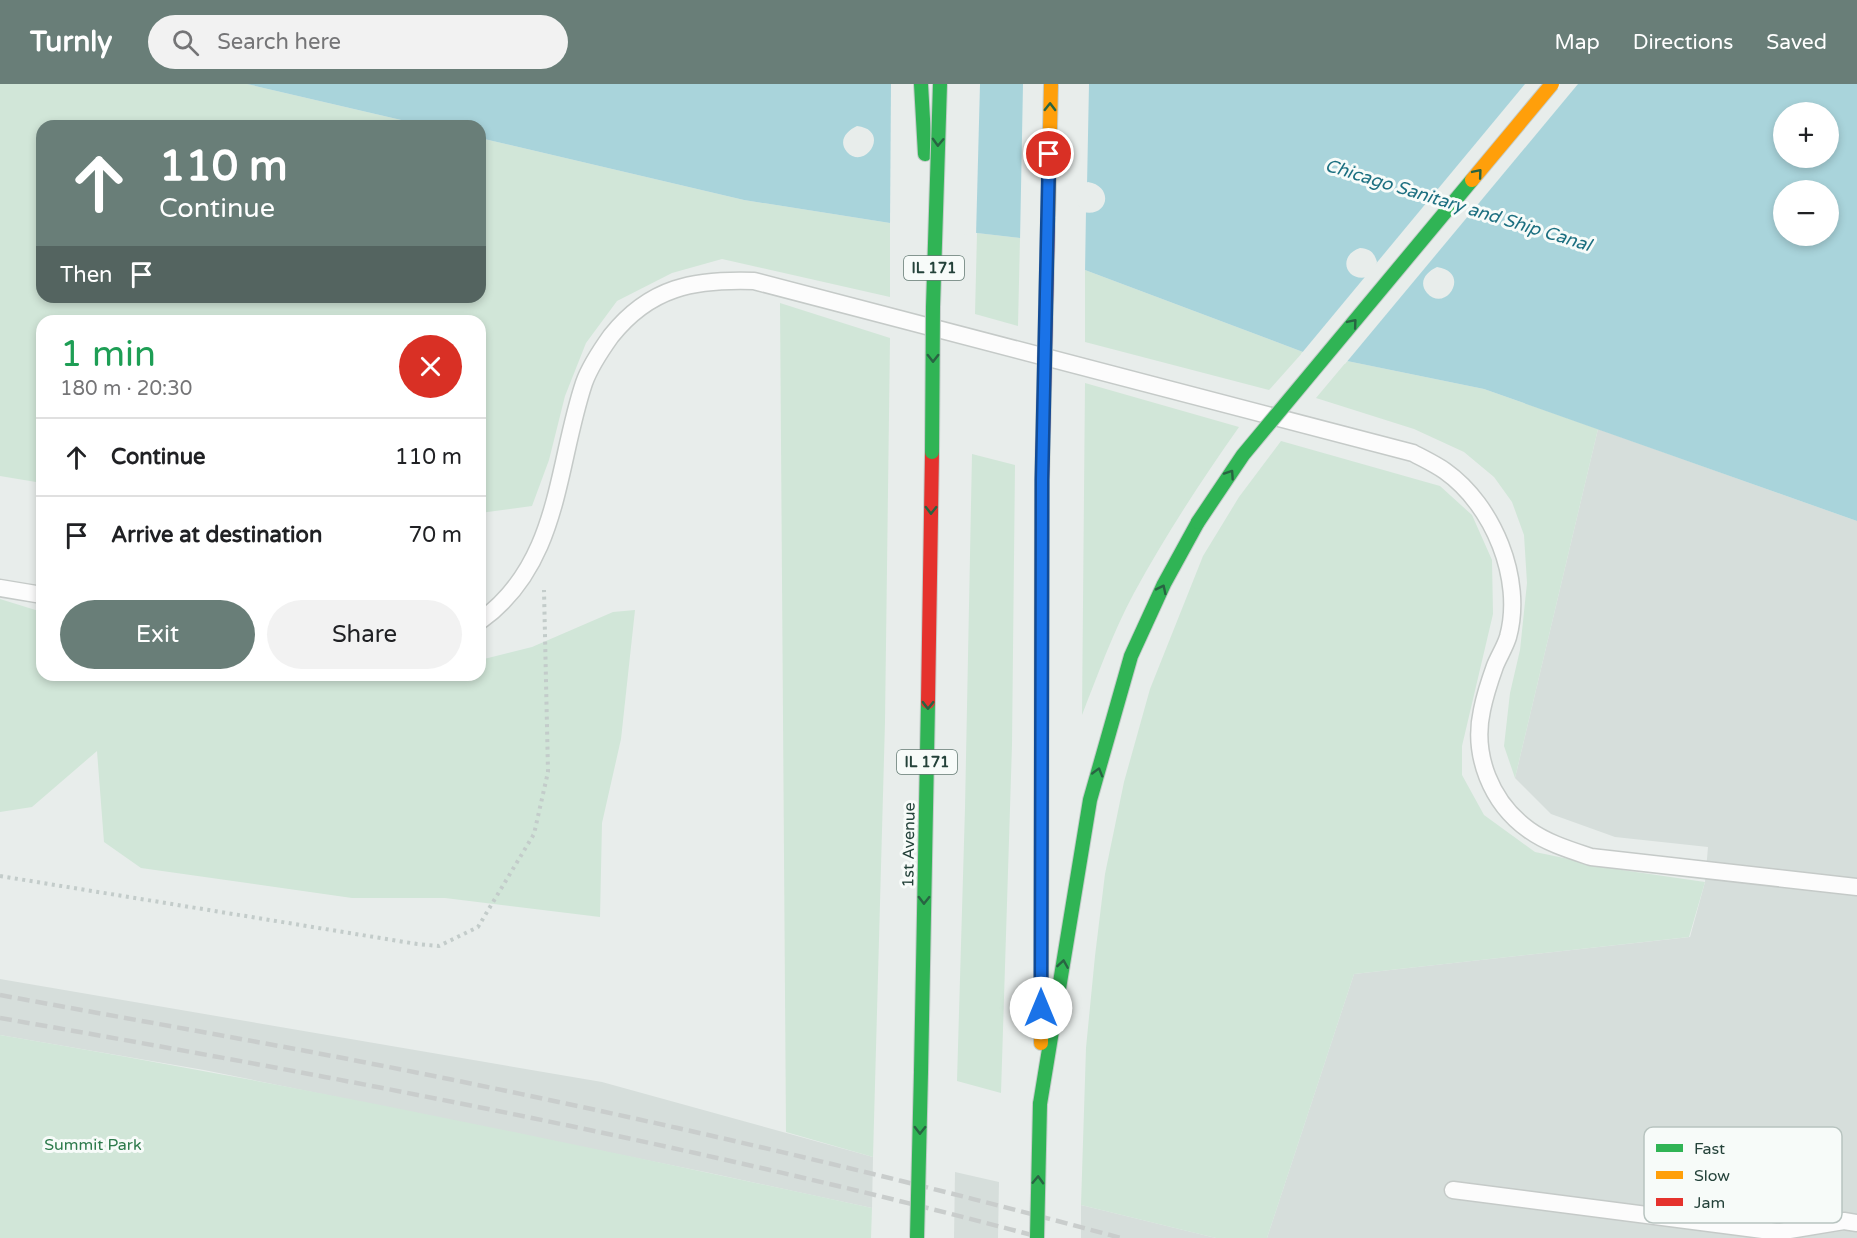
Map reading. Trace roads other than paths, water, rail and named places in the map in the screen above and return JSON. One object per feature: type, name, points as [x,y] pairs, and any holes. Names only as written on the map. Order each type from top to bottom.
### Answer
[{"type":"main road","points":[[921,84],[933,307]]},
{"type":"main road","name":"IL 171","points":[[933,307],[940,84]]},
{"type":"main road","points":[[1036,1238],[1040,1104],[1042,480],[1051,84]]},
{"type":"main road","points":[[1040,1104],[1090,800],[1131,656],[1164,584],[1198,522],[1243,455],[1552,84]]},
{"type":"main road","name":"1st Avenue","points":[[917,1238],[933,307]]},
{"type":"lane","points":[[486,617],[518,584],[543,542],[560,484],[584,382],[601,349],[626,318],[652,298],[681,286],[720,280],[754,281],[1413,453],[1445,471],[1476,502],[1500,542],[1510,576],[1511,610],[1508,636],[1495,666],[1482,710],[1478,736],[1482,766],[1492,789],[1508,812],[1529,830],[1545,839],[1591,857],[1857,887]]},
{"type":"lane","points":[[0,588],[36,594]]},
{"type":"lane","points":[[1453,1190],[1644,1215]]},
{"type":"lane","points":[[1842,1221],[1857,1223]]},
{"type":"lane","points":[[1708,1223],[1778,1232],[1832,1223]]},
{"type":"water","name":"Chicago Sanitary and Ship Canal","points":[[247,84],[1857,84],[1857,521],[1484,389],[1303,352],[1085,270],[1020,238],[890,223],[744,200],[486,139],[486,120],[401,120]],"holes":[[[857,126],[867,129],[873,135],[872,148],[867,154],[854,157],[844,148],[844,137]],[[1088,182],[1102,189],[1105,195],[1103,206],[1092,213],[1083,212],[1074,200],[1080,185]],[[1360,248],[1371,252],[1377,262],[1371,276],[1355,277],[1347,268],[1348,257]],[[1437,267],[1447,270],[1453,276],[1452,290],[1442,298],[1434,298],[1424,289],[1424,278]]]},
{"type":"railway","points":[[0,995],[306,1051],[613,1114],[817,1160],[1121,1238]]},
{"type":"railway","points":[[0,1018],[262,1065],[524,1116],[785,1173],[1043,1238]]},
{"type":"park label","name":"Summit Park","points":[[93,1145]]}]
